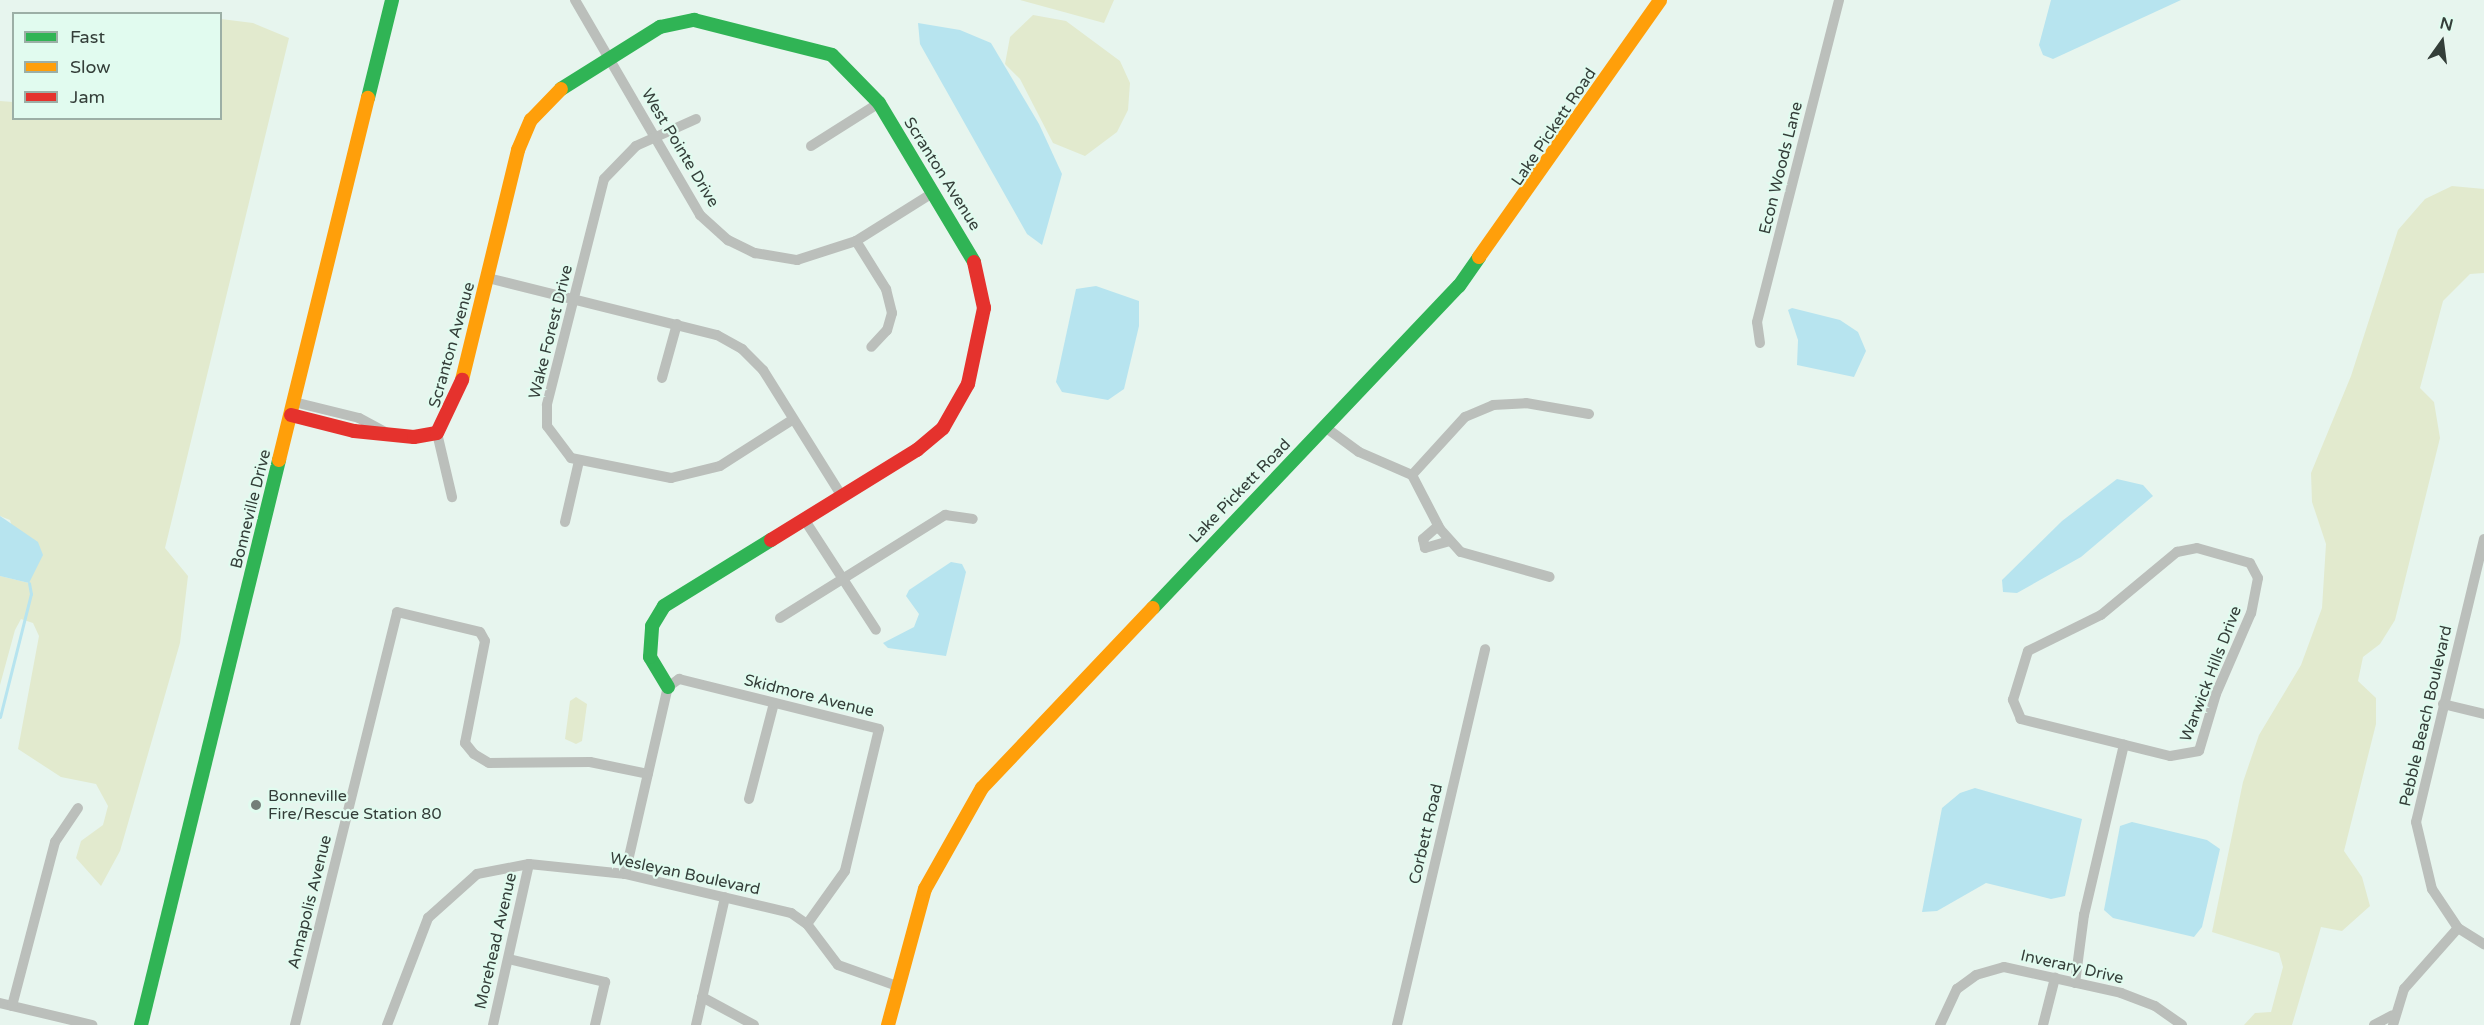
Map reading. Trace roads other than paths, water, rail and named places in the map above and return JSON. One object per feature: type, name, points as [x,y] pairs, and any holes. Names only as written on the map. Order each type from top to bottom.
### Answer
[{"type":"street","name":"Bonneville Drive","points":[[141,1025],[392,0]]},
{"type":"street","name":"West Pointe Drive","points":[[575,0],[700,215],[728,240],[755,253],[797,260],[856,241],[934,192]]},
{"type":"street","name":"Lake Pickett Road","points":[[888,1025],[925,889],[982,788],[1470,273],[1660,0]]},
{"type":"street","name":"Econ Woods Lane","points":[[1760,343],[1757,322],[1839,0]]},
{"type":"street","name":"Scranton Avenue","points":[[292,409],[414,437],[437,433],[459,392],[531,120],[552,95],[607,57],[660,27],[694,20],[723,25],[832,55],[879,103],[972,254],[983,285],[980,334],[968,384],[944,428],[664,606],[652,626],[650,657],[668,687]]},
{"type":"street","points":[[811,146],[879,103]]},
{"type":"street","name":"Wake Forest Drive","points":[[696,119],[654,136],[621,156],[604,179],[574,299],[547,426],[555,442],[579,460],[671,478],[694,476],[720,466],[792,420]]},
{"type":"street","points":[[856,241],[886,289],[892,313],[887,330],[871,346]]},
{"type":"street","points":[[488,278],[677,324],[742,349],[763,370],[792,420],[841,495]]},
{"type":"street","points":[[662,378],[677,324]]},
{"type":"street","points":[[1412,475],[1465,417],[1493,405],[1526,403],[1589,414]]},
{"type":"street","points":[[1325,427],[1359,452],[1412,475],[1438,526],[1450,541],[1467,555],[1550,577]]},
{"type":"street","points":[[437,433],[452,497]]},
{"type":"street","points":[[565,522],[579,460]]},
{"type":"street","points":[[780,618],[945,515],[973,519]]},
{"type":"street","points":[[804,519],[876,630]]},
{"type":"street","points":[[1438,526],[1426,534],[1425,548],[1450,541]]},
{"type":"street","name":"Pebble Beach Boulevard","points":[[2458,928],[2432,889],[2416,822],[2484,539]]},
{"type":"street","name":"Warwick Hills Drive","points":[[2197,548],[2250,563],[2258,578],[2255,599],[2199,751],[2182,758],[2124,746],[2026,722],[2017,715],[2013,700],[2028,651],[2101,615],[2177,552],[2197,548]]},
{"type":"street","name":"Annapolis Avenue","points":[[295,1025],[397,612],[480,632],[485,641],[465,743],[474,754],[489,763],[590,762],[648,774]]},
{"type":"street","name":"Corbett Road","points":[[1397,1025],[1485,649]]},
{"type":"street","name":"Skidmore Avenue","points":[[668,687],[679,679],[879,729],[845,871],[807,924]]},
{"type":"street","points":[[625,874],[668,687]]},
{"type":"street","points":[[749,799],[774,703]]},
{"type":"street","points":[[2443,704],[2484,714]]},
{"type":"street","points":[[2074,983],[2084,915],[2124,746]]},
{"type":"street","points":[[12,1006],[56,842],[78,808]]},
{"type":"street","name":"Wesleyan Boulevard","points":[[387,1025],[428,918],[477,874],[529,864],[625,874],[791,913],[807,924],[838,965],[897,986]]},
{"type":"street","name":"Morehead Avenue","points":[[493,1025],[529,864]]},
{"type":"street","points":[[696,1025],[725,897]]},
{"type":"street","points":[[2374,1025],[2393,1020],[2404,989],[2458,928],[2484,944]]},
{"type":"street","points":[[509,959],[605,982],[595,1025]]},
{"type":"street","name":"Inverary Drive","points":[[1940,1025],[1958,988],[1976,975],[2004,967],[2055,978],[2155,1006],[2182,1025]]},
{"type":"street","points":[[2043,1025],[2055,978]]},
{"type":"street","points":[[702,996],[754,1025]]},
{"type":"street","points":[[0,1003],[92,1025]]},
{"type":"water","points":[[2051,0],[2181,0],[2053,59],[2043,55],[2039,45]]},
{"type":"water","points":[[918,23],[960,30],[991,43],[1039,124],[1062,174],[1042,245],[1027,234],[920,44]]},
{"type":"water","points":[[1096,286],[1139,301],[1139,326],[1124,389],[1108,400],[1062,392],[1056,382],[1076,289]]},
{"type":"water","points":[[1792,308],[1840,320],[1858,332],[1866,351],[1854,377],[1797,365],[1798,340],[1788,310]]},
{"type":"water","points":[[2117,479],[2143,485],[2153,496],[2081,557],[2017,593],[2003,592],[2002,580],[2062,521]]},
{"type":"water","points":[[0,516],[38,542],[43,555],[29,583],[0,576]]},
{"type":"water","points":[[951,562],[962,564],[966,572],[946,656],[888,648],[883,643],[914,627],[919,614],[906,596],[909,590]]},
{"type":"water","points":[[1975,788],[2082,819],[2065,896],[2051,899],[1986,883],[1937,911],[1922,912],[1942,808],[1960,793]]},
{"type":"water","points":[[2132,822],[2207,840],[2220,849],[2202,927],[2194,937],[2113,918],[2104,910],[2120,826]]},
{"type":"waterway","points":[[0,717],[31,594],[29,583]]},
{"type":"place","name":"Bonneville Fire/Rescue Station 80","points":[[256,805]]}]
